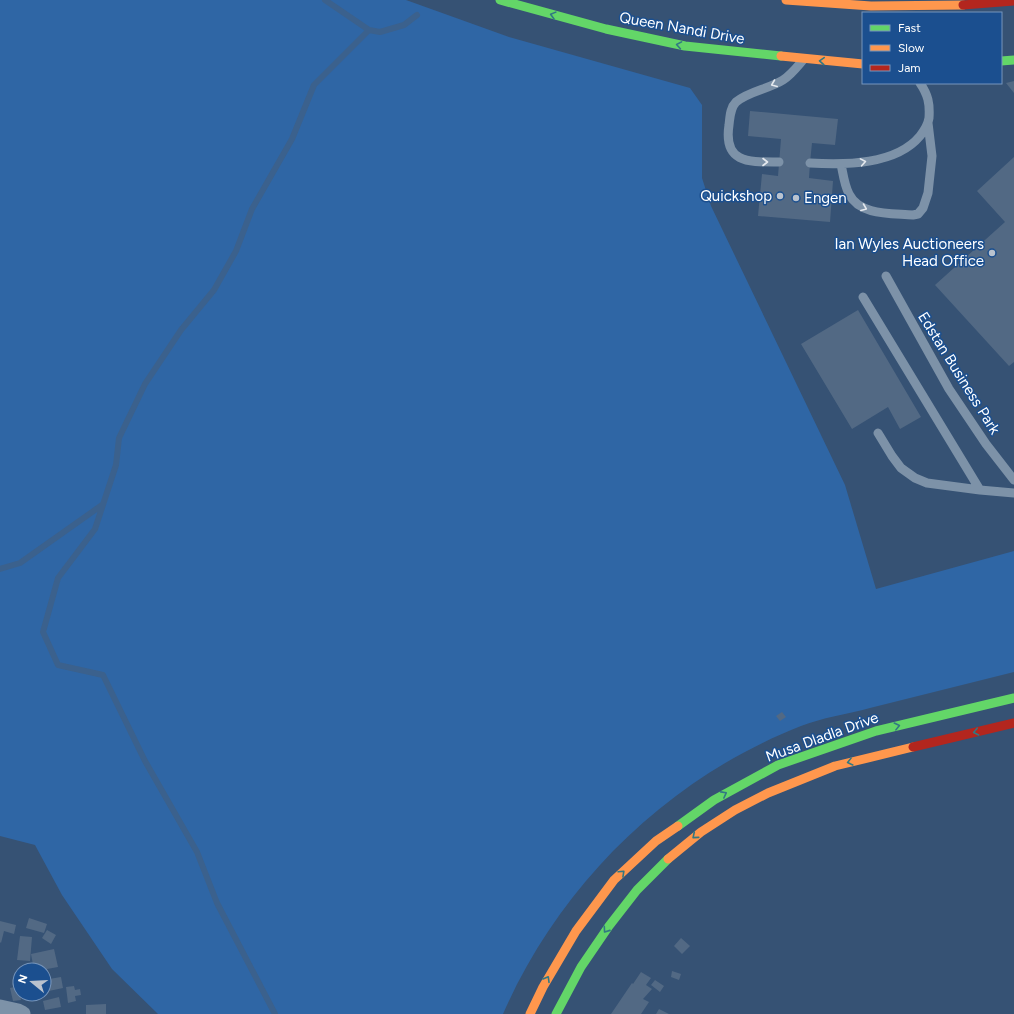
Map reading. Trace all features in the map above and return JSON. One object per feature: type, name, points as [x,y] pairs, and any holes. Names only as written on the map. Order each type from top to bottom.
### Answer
[{"type":"street","name":"Queen Nandi Drive","points":[[500,0],[592,26],[654,40],[718,51],[862,64]]},
{"type":"street","points":[[786,0],[862,6],[916,7],[1014,1]]},
{"type":"street","points":[[1002,61],[1014,60]]},
{"type":"street","name":"Musa Dladla Drive","points":[[530,1014],[543,987],[576,931],[614,880],[656,841],[714,800],[778,765],[876,731],[1014,698]]},
{"type":"street","points":[[556,1014],[581,967],[609,926],[637,890],[674,854],[701,832],[724,817],[768,793],[835,766],[1014,723]]},
{"type":"street","points":[[0,1008],[20,1013]]},
{"type":"lane","points":[[779,162],[745,161],[732,151],[728,136],[731,109],[734,104],[743,98],[783,80],[804,59]]},
{"type":"lane","points":[[841,164],[849,194],[859,206],[874,211],[913,215],[918,214],[923,208],[928,193],[932,156],[928,123],[930,110],[927,94],[921,84]]},
{"type":"lane","points":[[810,163],[841,164],[880,159],[905,150],[919,138],[928,123]]},
{"type":"lane","name":"Edstan Business Park","points":[[886,276],[949,389],[986,444],[1014,480]]},
{"type":"lane","points":[[864,297],[980,490]]},
{"type":"lane","points":[[878,433],[901,468],[915,478],[927,483],[1014,493]]},
{"type":"shaded area","points":[[0,0],[406,0],[509,37],[690,88],[702,105],[702,178],[711,206],[845,485],[876,589],[1014,551],[1014,672],[809,723],[752,748],[706,775],[663,806],[624,841],[587,879],[555,921],[527,966],[503,1014],[158,1014],[112,969],[62,895],[35,845],[0,836]]},
{"type":"building","points":[[1014,81],[1014,93],[1006,83]]},
{"type":"building","points":[[750,111],[838,119],[835,145],[812,143],[810,163],[809,178],[833,181],[830,222],[758,216],[762,174],[778,176],[781,139],[748,136]]},
{"type":"building","name":"Ian Wyles Auctioneers Head Office","points":[[1014,157],[1014,362],[1009,366],[935,285],[1005,222],[977,191]]},
{"type":"building","points":[[858,310],[921,417],[900,429],[888,407],[852,429],[801,344]]},
{"type":"building","points":[[782,712],[786,717],[780,721],[776,716]]},
{"type":"building","points":[[29,918],[47,924],[44,933],[26,928]]},
{"type":"building","points":[[0,921],[16,925],[14,934],[4,931],[1,943],[0,942]]},
{"type":"building","points":[[47,930],[56,935],[51,944],[42,938]]},
{"type":"building","points":[[20,936],[32,937],[30,961],[17,960]]},
{"type":"building","points":[[681,938],[690,946],[682,954],[674,946]]},
{"type":"building","points":[[54,949],[58,967],[52,968],[52,962],[32,962],[31,954]]},
{"type":"building","points":[[672,971],[681,974],[679,980],[671,977]]},
{"type":"building","points":[[641,972],[651,978],[646,985],[652,989],[643,999],[649,1002],[641,1014],[611,1014],[632,983],[633,984]]},
{"type":"building","points":[[61,977],[63,988],[52,990],[52,978]]},
{"type":"building","points":[[655,980],[664,986],[660,992],[651,985]]},
{"type":"building","points":[[74,986],[75,990],[80,989],[81,995],[75,996],[76,1001],[68,1003],[66,987]]},
{"type":"building","points":[[59,997],[61,1007],[45,1010],[43,1002],[52,1002],[52,999]]},
{"type":"building","points":[[106,1004],[106,1014],[86,1014],[86,1005]]},
{"type":"building","points":[[659,1009],[669,1014],[656,1014]]},
{"type":"waterway","points":[[325,0],[369,30],[380,32],[404,25],[417,15]]},
{"type":"waterway","points":[[275,1014],[217,903],[197,852],[145,761],[103,675],[58,665],[43,632],[58,578],[95,529],[116,465],[119,438],[145,384],[181,330],[214,290],[236,251],[252,209],[292,139],[314,85],[369,30]]},
{"type":"waterway","points":[[0,569],[20,563],[102,505]]},
{"type":"traffic: fast","points":[[500,0],[606,29],[685,46],[781,56]]},
{"type":"traffic: fast","points":[[1002,61],[1014,60]]},
{"type":"traffic: fast","points":[[678,826],[714,800],[778,765],[876,731],[1014,698]]},
{"type":"traffic: fast","points":[[556,1014],[581,967],[609,926],[637,890],[668,859]]},
{"type":"traffic: slow","points":[[786,0],[871,6],[963,5]]},
{"type":"traffic: slow","points":[[781,56],[862,64]]},
{"type":"traffic: slow","points":[[668,859],[701,832],[735,810],[768,793],[835,766],[913,747]]},
{"type":"traffic: slow","points":[[530,1014],[543,987],[576,931],[614,880],[656,841],[678,826]]},
{"type":"traffic: jam","points":[[963,5],[1014,1]]},
{"type":"traffic: jam","points":[[913,747],[1014,723]]},
{"type":"place","name":"Quickshop","points":[[780,196]]},
{"type":"place","name":"Engen","points":[[796,198]]},
{"type":"place","name":"Ian Wyles Auctioneers Head Office","points":[[992,253]]}]
